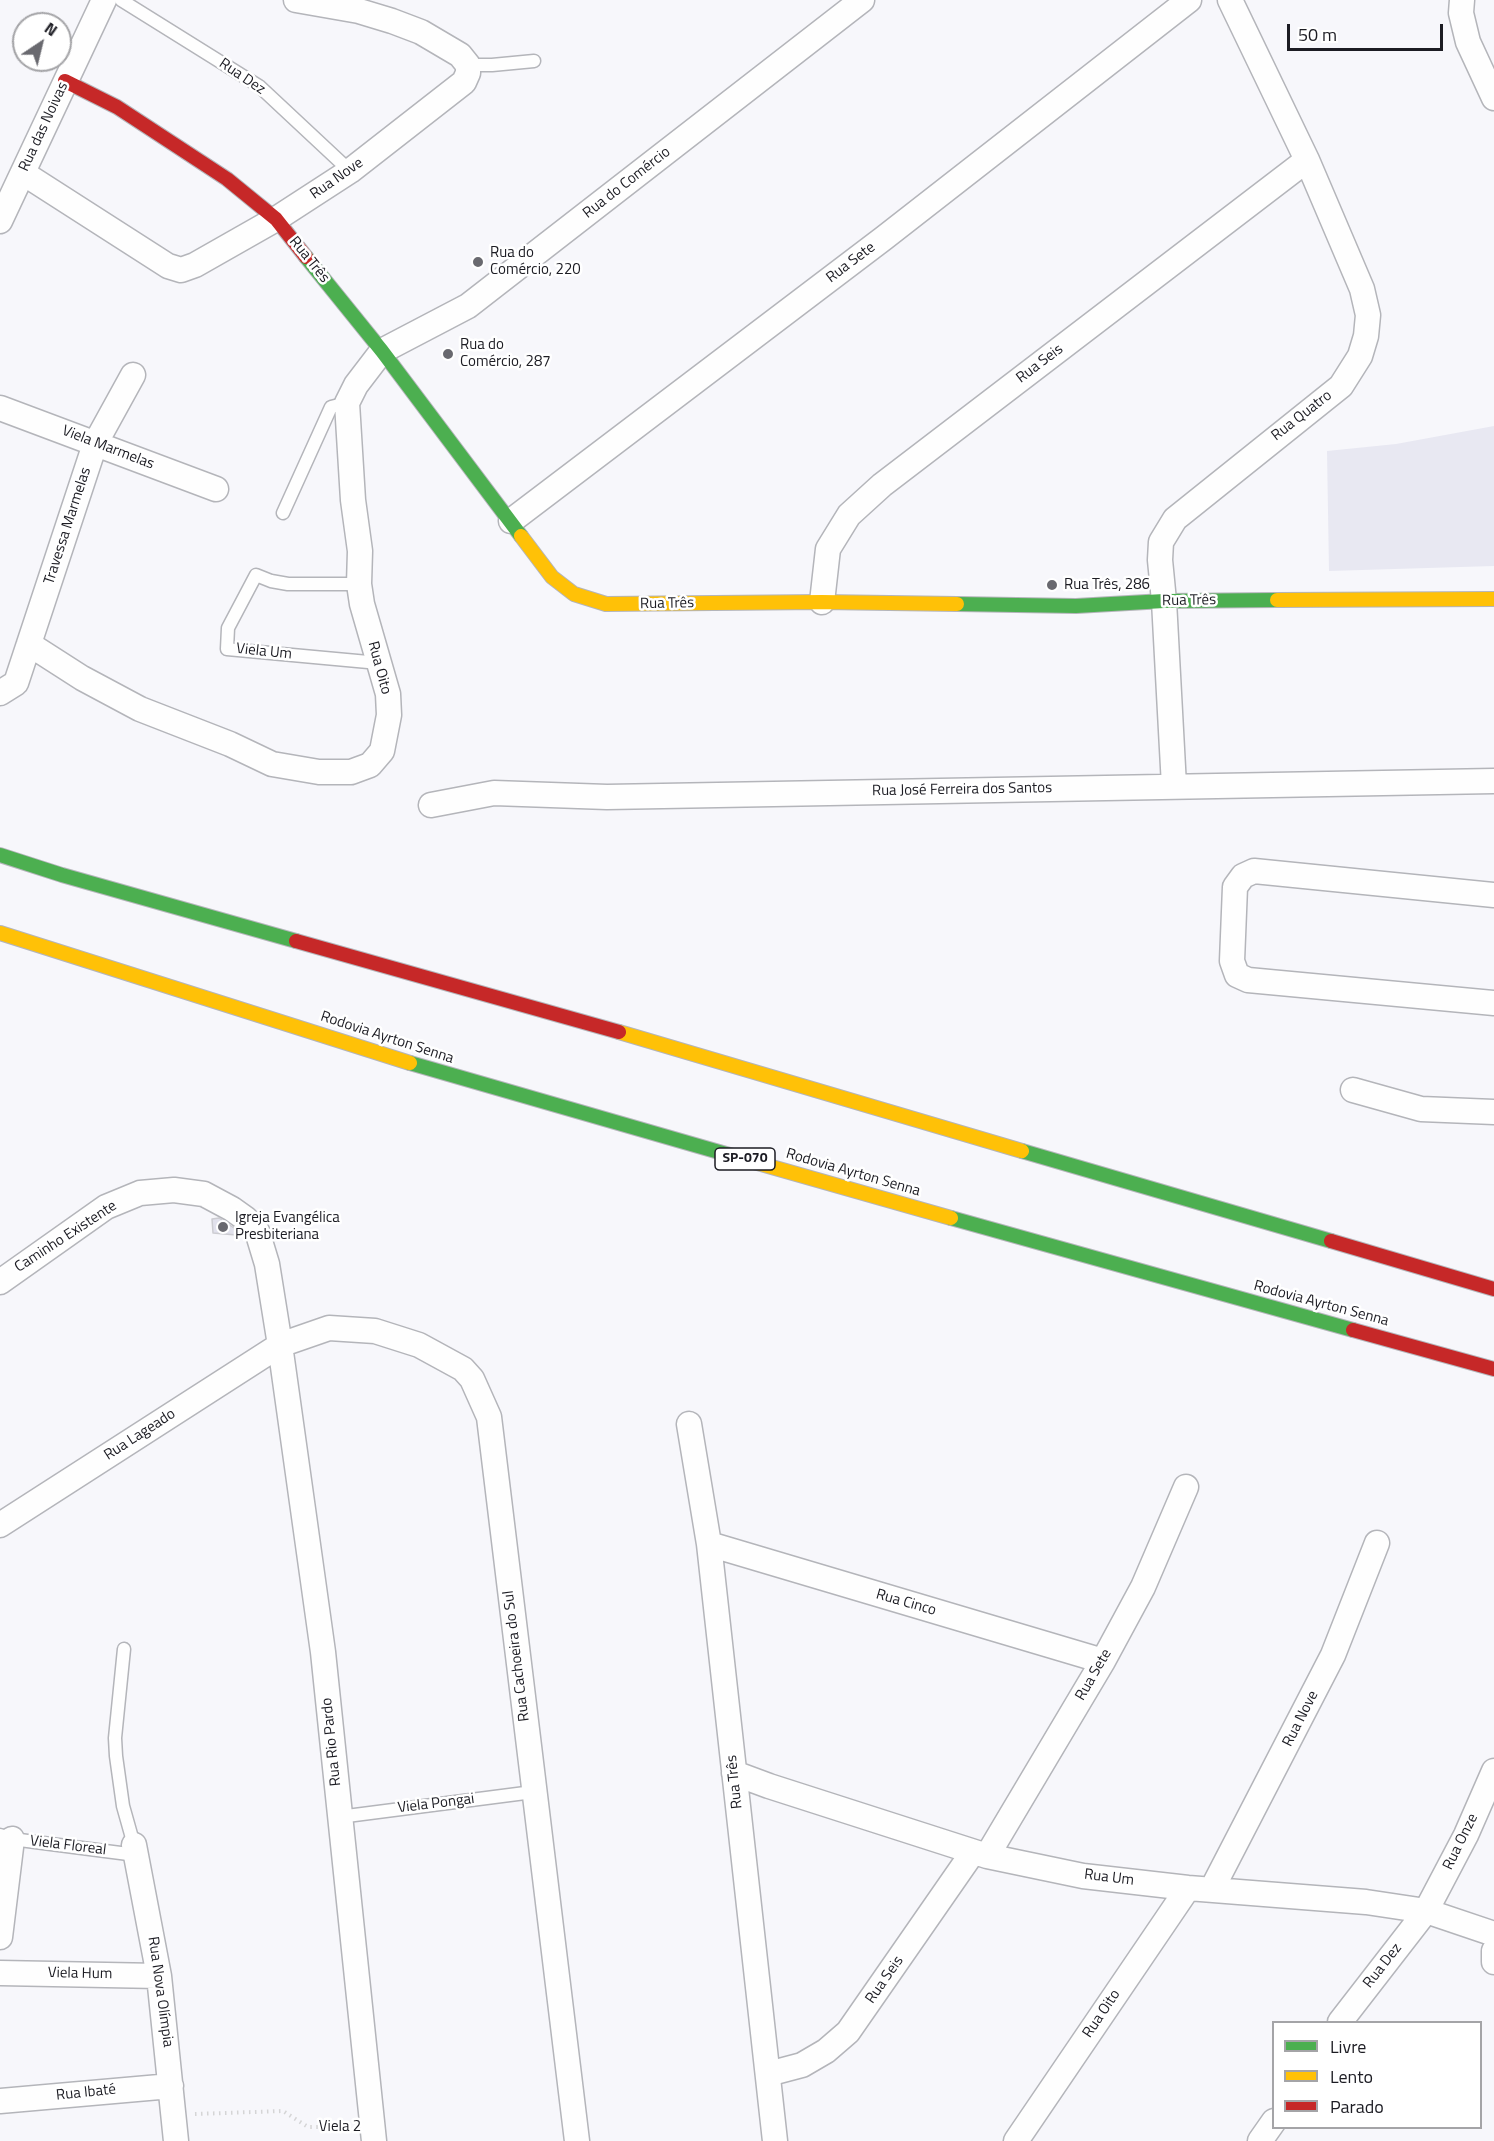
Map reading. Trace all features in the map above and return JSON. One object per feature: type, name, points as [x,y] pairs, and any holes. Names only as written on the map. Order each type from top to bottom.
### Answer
[{"type":"main road","name":"Rua Três","points":[[65,81],[117,107],[227,179],[276,219],[382,351],[552,577],[574,594],[606,604],[822,602],[1076,606],[1164,601],[1494,598]]},
{"type":"main road","points":[[0,855],[62,875],[523,1004],[1494,1289]]},
{"type":"main road","name":"Rodovia Ayrton Senna","points":[[0,933],[462,1079],[1067,1251],[1494,1369]]},
{"type":"street","name":"Rua das Noivas","points":[[0,221],[104,0]]},
{"type":"street","points":[[296,0],[358,11],[392,21],[421,32],[460,55],[468,64]]},
{"type":"street","name":"Rua do Comércio","points":[[382,351],[468,306],[862,0]]},
{"type":"street","name":"Rua Sete","points":[[511,521],[884,238],[1189,0]]},
{"type":"street","name":"Rua Quatro","points":[[1174,786],[1160,560],[1161,542],[1171,524],[1341,386],[1360,356],[1366,336],[1368,315],[1362,289],[1307,160],[1230,0]]},
{"type":"street","points":[[1462,0],[1461,13],[1468,42],[1494,98]]},
{"type":"street","name":"Rua Nove","points":[[23,173],[168,266],[181,270],[195,265],[276,219],[350,171],[464,82],[468,73],[468,64]]},
{"type":"street","name":"Rua Seis","points":[[822,602],[828,549],[849,514],[882,485],[1307,160]]},
{"type":"street","points":[[347,403],[356,385],[382,351]]},
{"type":"street","name":"Travessa Marmelas","points":[[8,688],[29,644],[95,444],[133,375]]},
{"type":"street","name":"Rua Oito","points":[[29,644],[82,678],[140,709],[230,744],[272,764],[320,772],[351,772],[370,765],[382,751],[389,715],[388,694],[362,604],[359,584],[360,551],[353,500],[347,403]]},
{"type":"street","name":"Viela Marmelas","points":[[0,408],[216,489]]},
{"type":"street","name":"Rua José Ferreira dos Santos","points":[[431,805],[494,793],[607,797],[1494,781]]},
{"type":"street","points":[[1494,895],[1254,871],[1243,876],[1235,887],[1232,961],[1237,975],[1248,980],[1494,1003]]},
{"type":"street","points":[[1353,1090],[1421,1109],[1494,1112]]},
{"type":"street","name":"Caminho Existente","points":[[0,1282],[53,1243],[115,1204],[140,1193],[174,1190],[204,1194],[232,1209],[257,1231],[267,1264],[280,1345]]},
{"type":"street","name":"Rua Cachoeira do Sul","points":[[280,1345],[329,1328],[375,1331],[426,1349],[463,1369],[472,1378],[489,1417],[577,2141]]},
{"type":"street","name":"Rua Lageado","points":[[0,1525],[280,1345]]},
{"type":"street","name":"Rua Rio Pardo","points":[[280,1345],[323,1652],[373,2134]]},
{"type":"street","name":"Rua Três","points":[[689,1424],[710,1544],[775,2141]]},
{"type":"street","name":"Rua Sete","points":[[980,1854],[1103,1662],[1143,1587],[1186,1487]]},
{"type":"street","name":"Rua Nove","points":[[1212,1889],[1333,1655],[1377,1543]]},
{"type":"street","name":"Rua Cinco","points":[[710,1544],[1103,1662]]},
{"type":"street","name":"Rua Onze","points":[[1426,1911],[1466,1835],[1494,1771]]},
{"type":"street","name":"Rua Um","points":[[734,1773],[980,1854],[1083,1876],[1188,1888],[1366,1902],[1426,1911],[1494,1934]]},
{"type":"street","points":[[0,1937],[6,1837]]},
{"type":"street","name":"Rua Nova Olímpia","points":[[135,1850],[159,1976],[176,2141]]},
{"type":"street","name":"Rua Seis","points":[[768,2074],[802,2065],[826,2051],[848,2032],[980,1854]]},
{"type":"street","name":"Rua Oito","points":[[1016,2141],[1188,1888]]},
{"type":"street","name":"Rua Dez","points":[[1341,2021],[1426,1911]]},
{"type":"street","points":[[1494,1951],[1494,1962]]},
{"type":"street","name":"Viela Hum","points":[[0,1973],[159,1976]]},
{"type":"street","name":"Rua Ibaté","points":[[0,2101],[171,2086]]},
{"type":"street","points":[[1260,2141],[1272,2124]]},
{"type":"lane","name":"Rua Dez","points":[[121,0],[259,86],[350,171]]},
{"type":"lane","points":[[468,64],[492,65],[534,61]]},
{"type":"lane","points":[[283,513],[331,407],[347,403]]},
{"type":"lane","name":"Viela Um","points":[[359,584],[288,584],[256,575],[228,628],[227,649],[379,663]]},
{"type":"lane","points":[[124,1649],[115,1738],[123,1806],[135,1850]]},
{"type":"lane","name":"Viela Pongai","points":[[339,1817],[533,1792]]},
{"type":"lane","name":"Viela Floreal","points":[[6,1837],[135,1850]]},
{"type":"path","name":"Viela 2","points":[[174,2115],[283,2111],[308,2127],[373,2134]]},
{"type":"shaded area","points":[[1494,426],[1494,566],[1329,571],[1327,451],[1396,444]]},
{"type":"building","name":"Igreja Evangélica Presbiteriana","points":[[219,1218],[234,1228],[236,1235],[213,1233],[212,1219]]},
{"type":"traffic: fast","points":[[306,257],[382,351],[521,536]]},
{"type":"traffic: fast","points":[[957,604],[1076,606],[1164,601],[1277,600]]},
{"type":"traffic: fast","points":[[0,855],[62,875],[296,941]]},
{"type":"traffic: fast","points":[[410,1063],[733,1156]]},
{"type":"traffic: fast","points":[[1022,1151],[1331,1241]]},
{"type":"traffic: fast","points":[[951,1218],[1353,1330]]},
{"type":"traffic: slow","points":[[521,536],[552,577],[574,594],[606,604],[822,602],[957,604]]},
{"type":"traffic: slow","points":[[1277,600],[1494,599]]},
{"type":"traffic: slow","points":[[0,933],[410,1063]]},
{"type":"traffic: slow","points":[[619,1032],[1022,1151]]},
{"type":"traffic: slow","points":[[733,1156],[951,1218]]},
{"type":"traffic: jam","points":[[65,81],[117,107],[227,179],[276,219],[306,257]]},
{"type":"traffic: jam","points":[[296,941],[619,1032]]},
{"type":"traffic: jam","points":[[1331,1241],[1494,1289]]},
{"type":"traffic: jam","points":[[1353,1330],[1494,1369]]},
{"type":"place","name":"Rua do Comércio, 220","points":[[478,262]]},
{"type":"place","name":"Rua do Comércio, 287","points":[[448,354]]},
{"type":"place","name":"Rua Três, 286","points":[[1052,585]]},
{"type":"place","name":"Igreja Evangélica Presbiteriana","points":[[223,1227]]}]
